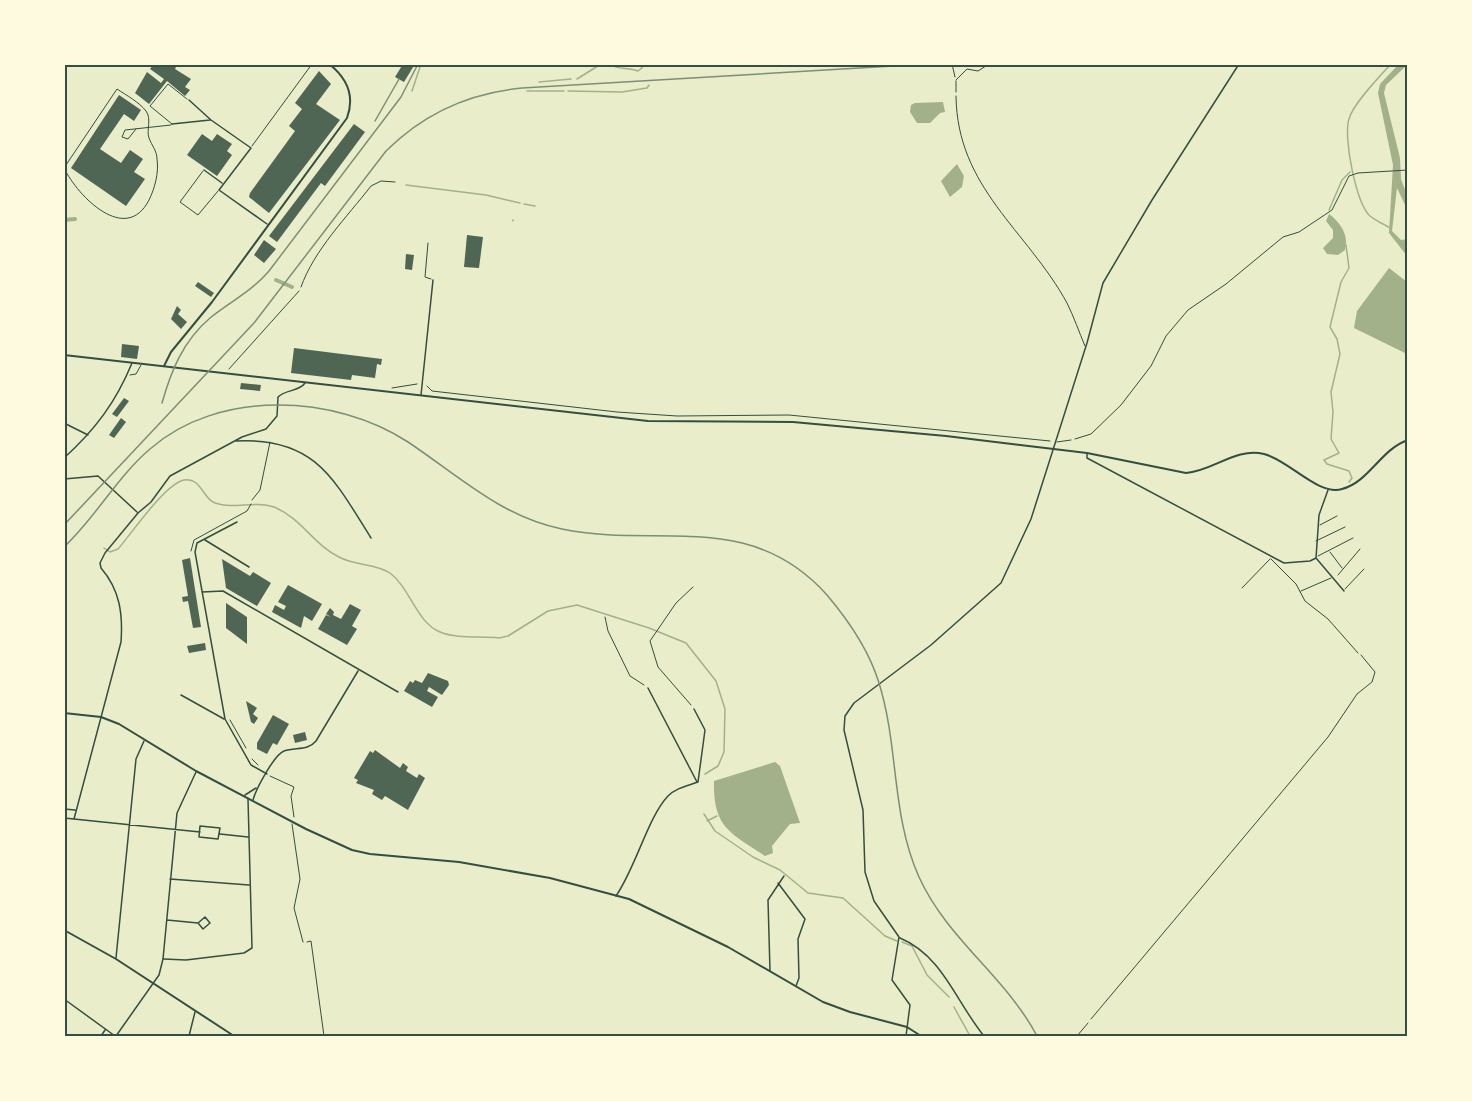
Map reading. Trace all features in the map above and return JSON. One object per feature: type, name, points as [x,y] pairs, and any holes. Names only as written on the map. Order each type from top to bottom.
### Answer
[{"type":"main road","points":[[164,366],[171,352],[212,302],[344,124],[350,112],[351,99],[348,86],[329,64]]},
{"type":"main road","points":[[64,355],[648,421],[793,422],[1053,449],[1087,453],[1186,473],[1202,471],[1238,455],[1254,452],[1284,462],[1328,490],[1339,490],[1351,485],[1398,443],[1407,440]]},
{"type":"main road","points":[[64,713],[101,717],[292,822],[362,853],[459,861],[550,878],[639,902],[728,947],[796,987],[850,1012],[907,1027],[921,1036]]},
{"type":"main road","points":[[64,930],[116,959],[234,1036]]},
{"type":"street","points":[[984,1036],[968,1017],[942,972],[917,945],[899,939],[879,910],[867,882],[863,810],[845,739],[845,716],[859,698],[931,645],[1001,583],[1031,519],[1086,347],[1099,294],[1108,273],[1239,64]]},
{"type":"street","points":[[189,100],[211,120],[251,148],[219,190],[267,225]]},
{"type":"street","points":[[172,124],[211,120]]},
{"type":"street","points":[[204,170],[223,184]]},
{"type":"street","points":[[421,395],[433,280]]},
{"type":"street","points":[[64,458],[88,436],[108,411],[132,363]]},
{"type":"street","points":[[74,819],[117,662],[122,628],[118,598],[100,563],[105,553],[138,513],[151,502],[170,476],[235,441],[266,429],[277,416],[278,397],[302,388],[306,382]]},
{"type":"street","points":[[64,423],[88,436]]},
{"type":"street","points":[[235,441],[270,442],[291,448],[317,461],[355,509],[371,538]]},
{"type":"street","points":[[1087,453],[1087,458],[1271,558],[1289,564],[1313,561],[1316,558]]},
{"type":"street","points":[[64,479],[98,476],[138,513]]},
{"type":"street","points":[[1328,490],[1321,506],[1316,558],[1344,591]]},
{"type":"street","points":[[237,522],[204,539],[194,549],[225,719],[251,765],[267,774]]},
{"type":"street","points":[[204,539],[249,567]]},
{"type":"street","points":[[201,592],[223,591],[398,692]]},
{"type":"street","points":[[252,801],[257,788],[278,755],[284,751],[310,747],[316,741],[358,670]]},
{"type":"street","points":[[648,688],[698,782]]},
{"type":"street","points":[[181,695],[225,719]]},
{"type":"street","points":[[694,709],[705,730],[698,782]]},
{"type":"street","points":[[116,959],[136,759],[145,740]]},
{"type":"street","points":[[64,999],[116,1036],[154,984],[163,959],[177,813],[196,771]]},
{"type":"street","points":[[616,896],[631,873],[667,798],[678,788],[698,782]]},
{"type":"street","points":[[244,796],[257,788]]},
{"type":"street","points":[[163,959],[186,960],[251,951],[248,799]]},
{"type":"street","points":[[64,810],[76,810]]},
{"type":"street","points":[[64,818],[200,831]]},
{"type":"street","points":[[200,826],[220,828],[219,834],[218,839],[199,837],[200,826]]},
{"type":"street","points":[[219,834],[249,837]]},
{"type":"street","points":[[770,972],[767,906],[770,894],[784,876]]},
{"type":"street","points":[[169,879],[250,885]]},
{"type":"street","points":[[778,883],[805,919],[798,939],[799,978],[796,987]]},
{"type":"street","points":[[166,920],[198,922]]},
{"type":"street","points":[[899,939],[892,980],[910,1005],[906,1036]]},
{"type":"street","points":[[189,1036],[195,1011]]},
{"type":"street","points":[[101,1036],[106,1029]]},
{"type":"lane","points":[[251,148],[312,64]]},
{"type":"lane","points":[[172,124],[150,106],[168,84],[189,100]]},
{"type":"lane","points":[[117,88],[145,109],[148,115],[148,128],[149,138],[158,160],[155,183],[148,203],[132,217],[115,218],[84,198],[64,168],[117,88]]},
{"type":"lane","points":[[956,96],[963,141],[977,179],[1066,302],[1086,347]]},
{"type":"lane","points":[[136,129],[128,139],[122,137],[125,130],[172,124]]},
{"type":"lane","points":[[204,170],[180,202],[198,215],[219,190]]},
{"type":"lane","points":[[428,243],[425,277],[433,280]]},
{"type":"lane","points":[[229,369],[299,291]]},
{"type":"lane","points":[[128,374],[136,374],[141,364]]},
{"type":"lane","points":[[1055,442],[1071,440]]},
{"type":"lane","points":[[252,500],[260,489],[270,442]]},
{"type":"lane","points":[[1318,526],[1337,516]]},
{"type":"lane","points":[[1316,541],[1345,527]]},
{"type":"lane","points":[[1316,558],[1353,538]]},
{"type":"lane","points":[[1338,575],[1360,549]]},
{"type":"lane","points":[[1329,550],[1343,569]]},
{"type":"lane","points":[[1242,588],[1271,558],[1296,584],[1305,601],[1328,619],[1358,653]]},
{"type":"lane","points":[[1344,591],[1364,569]]},
{"type":"lane","points":[[1300,592],[1332,577]]},
{"type":"lane","points":[[292,822],[300,879],[294,908],[303,942]]},
{"type":"lane","points":[[1077,1036],[1088,1023]]},
{"type":"path","points":[[952,64],[956,80],[956,96]]},
{"type":"path","points":[[956,80],[966,69],[978,71],[989,64]]},
{"type":"path","points":[[1071,440],[1091,434],[1121,405],[1151,366],[1166,336],[1188,310],[1226,284],[1283,237],[1306,228],[1332,210],[1350,174],[1406,170]]},
{"type":"path","points":[[299,291],[315,260],[371,186],[381,181],[395,182]]},
{"type":"path","points":[[384,391],[422,384],[432,391],[616,412],[677,416],[789,416],[1055,442]]},
{"type":"path","points":[[693,587],[676,603],[650,641],[655,663],[694,709]]},
{"type":"path","points":[[605,616],[608,631],[630,676],[648,688]]},
{"type":"path","points":[[1088,1023],[1324,742],[1357,694],[1372,682],[1375,672],[1358,653]]},
{"type":"path","points":[[234,726],[248,753],[262,767]]},
{"type":"path","points":[[267,774],[294,788],[291,795],[294,818],[292,822]]},
{"type":"path","points":[[303,942],[310,941],[324,1036]]},
{"type":"shaded area","points":[[1398,65],[1407,65],[1386,85],[1384,93],[1400,158],[1401,179],[1407,195],[1407,209],[1397,188],[1392,231],[1401,240],[1407,239],[1407,256],[1389,233],[1393,165],[1378,93],[1380,84]]},
{"type":"shaded area","points":[[943,102],[945,112],[940,113],[930,123],[917,123],[910,112],[911,105],[915,103]]},
{"type":"shaded area","points":[[957,164],[964,176],[962,187],[950,197],[941,181]]},
{"type":"shaded area","points":[[1329,214],[1337,221],[1345,234],[1345,250],[1338,255],[1327,254],[1323,248],[1333,238],[1333,230],[1326,221]]},
{"type":"shaded area","points":[[1389,268],[1407,282],[1407,354],[1354,328],[1357,311]]},
{"type":"shaded area","points":[[775,762],[780,766],[800,823],[790,824],[772,846],[773,853],[765,856],[733,834],[720,819],[716,809],[714,781]]},
{"type":"building","points":[[154,64],[173,64],[175,69],[191,79],[185,87],[190,90],[185,96],[167,81],[149,104],[135,93],[147,72],[161,83],[164,79],[150,69]]},
{"type":"building","points":[[403,64],[415,64],[404,82],[395,77]]},
{"type":"building","points":[[319,71],[331,84],[316,104],[340,120],[269,213],[249,197],[250,193],[295,131],[289,126],[302,109],[295,103]]},
{"type":"building","points":[[119,95],[141,110],[134,121],[124,114],[100,149],[121,163],[130,150],[143,159],[134,172],[145,179],[126,206],[71,168]]},
{"type":"building","points":[[354,124],[365,132],[325,186],[321,183],[277,242],[269,236]]},
{"type":"building","points":[[202,134],[212,141],[217,134],[232,144],[227,151],[232,155],[217,176],[187,155]]},
{"type":"building","points":[[467,235],[483,237],[479,268],[464,267]]},
{"type":"building","points":[[264,240],[276,249],[264,263],[254,255]]},
{"type":"building","points":[[406,254],[414,255],[412,270],[405,269]]},
{"type":"building","points":[[198,282],[214,293],[211,297],[195,286]]},
{"type":"building","points":[[177,306],[181,310],[178,314],[187,322],[181,329],[171,319]]},
{"type":"building","points":[[122,344],[139,346],[137,359],[121,357]]},
{"type":"building","points":[[294,348],[382,359],[381,365],[377,364],[375,378],[352,375],[351,380],[291,373]]},
{"type":"building","points":[[241,383],[261,385],[260,391],[240,389]]},
{"type":"building","points":[[124,398],[129,401],[117,417],[112,414]]},
{"type":"building","points":[[121,418],[126,422],[114,438],[109,435]]},
{"type":"building","points":[[190,558],[201,627],[193,628],[188,601],[183,602],[182,597],[188,596],[182,560]]},
{"type":"building","points":[[222,559],[250,576],[253,572],[271,583],[257,606],[226,588]]},
{"type":"building","points":[[288,585],[322,604],[312,621],[304,616],[301,628],[272,612],[275,605],[284,610],[286,606],[278,602]]},
{"type":"building","points":[[226,603],[247,617],[247,644],[226,628]]},
{"type":"building","points":[[350,604],[361,610],[352,626],[357,629],[347,645],[318,629],[326,615],[331,617],[326,614],[330,608],[334,612],[333,615],[341,619]]},
{"type":"building","points":[[205,643],[206,650],[189,653],[187,646]]},
{"type":"building","points":[[428,673],[448,681],[449,685],[442,695],[429,687],[427,691],[438,697],[432,707],[404,691],[410,681],[413,683],[415,680],[422,683]]},
{"type":"building","points":[[246,701],[257,708],[253,714],[258,718],[254,724],[251,722]]},
{"type":"building","points":[[273,715],[289,724],[277,745],[273,743],[267,754],[257,749],[257,743]]},
{"type":"building","points":[[305,732],[307,740],[295,743],[293,735]]},
{"type":"building","points":[[375,750],[400,768],[403,763],[408,767],[406,771],[417,778],[419,774],[425,778],[408,810],[385,796],[382,800],[372,794],[374,790],[356,783],[358,780],[354,778],[370,751],[373,753]]},
{"type":"waterway","points":[[412,91],[421,64]]},
{"type":"waterway","points":[[577,79],[601,64]]},
{"type":"waterway","points":[[609,64],[638,71],[642,68],[641,64]]},
{"type":"waterway","points":[[1390,228],[1370,216],[1360,198],[1349,154],[1348,128],[1351,113],[1391,64]]},
{"type":"waterway","points":[[539,82],[571,79]]},
{"type":"waterway","points":[[568,91],[622,92],[647,88],[649,85]]},
{"type":"waterway","points":[[527,91],[564,91]]},
{"type":"waterway","points":[[1329,210],[1342,180],[1350,172]]},
{"type":"waterway","points":[[406,185],[486,195],[520,203]]},
{"type":"waterway","points":[[524,204],[535,206]]},
{"type":"waterway","points":[[64,220],[75,219]]},
{"type":"waterway","points":[[1346,245],[1349,268],[1341,282],[1330,327],[1337,339],[1340,354],[1331,392],[1333,412],[1331,439],[1339,453],[1324,460],[1327,464],[1349,471],[1352,478],[1349,482]]},
{"type":"waterway","points":[[276,280],[292,287]]},
{"type":"waterway","points":[[104,548],[110,552],[118,549],[168,490],[176,483],[190,480],[215,503],[229,506],[259,504],[274,507],[292,518],[330,552],[352,562],[390,573],[403,587],[425,621],[440,632],[461,636],[499,638],[508,636],[548,611],[577,605],[649,628],[686,643],[716,681],[725,709],[724,752],[718,766],[705,774]]},
{"type":"waterway","points":[[704,814],[715,831],[753,857],[780,870],[808,893],[843,898],[885,936],[897,941]]},
{"type":"waterway","points":[[707,821],[717,816]]},
{"type":"waterway","points":[[902,942],[912,946],[927,975],[949,997]]},
{"type":"waterway","points":[[954,1007],[970,1036]]},
{"type":"railway","points":[[162,403],[174,368],[192,336],[210,318],[269,271],[401,97],[418,64]]},
{"type":"railway","points":[[64,525],[254,323],[386,151],[416,126],[448,107],[484,95],[522,88],[927,64]]},
{"type":"railway","points":[[375,121],[399,79]]},
{"type":"railway","points":[[64,547],[138,460],[178,430],[209,416],[242,408],[277,405],[312,407],[346,414],[379,426],[408,442],[499,505],[540,523],[597,534],[701,537],[734,541],[766,551],[797,568],[827,595],[864,648],[875,671],[885,707],[899,805],[910,853],[919,877],[945,920],[1009,995],[1037,1036]]}]
